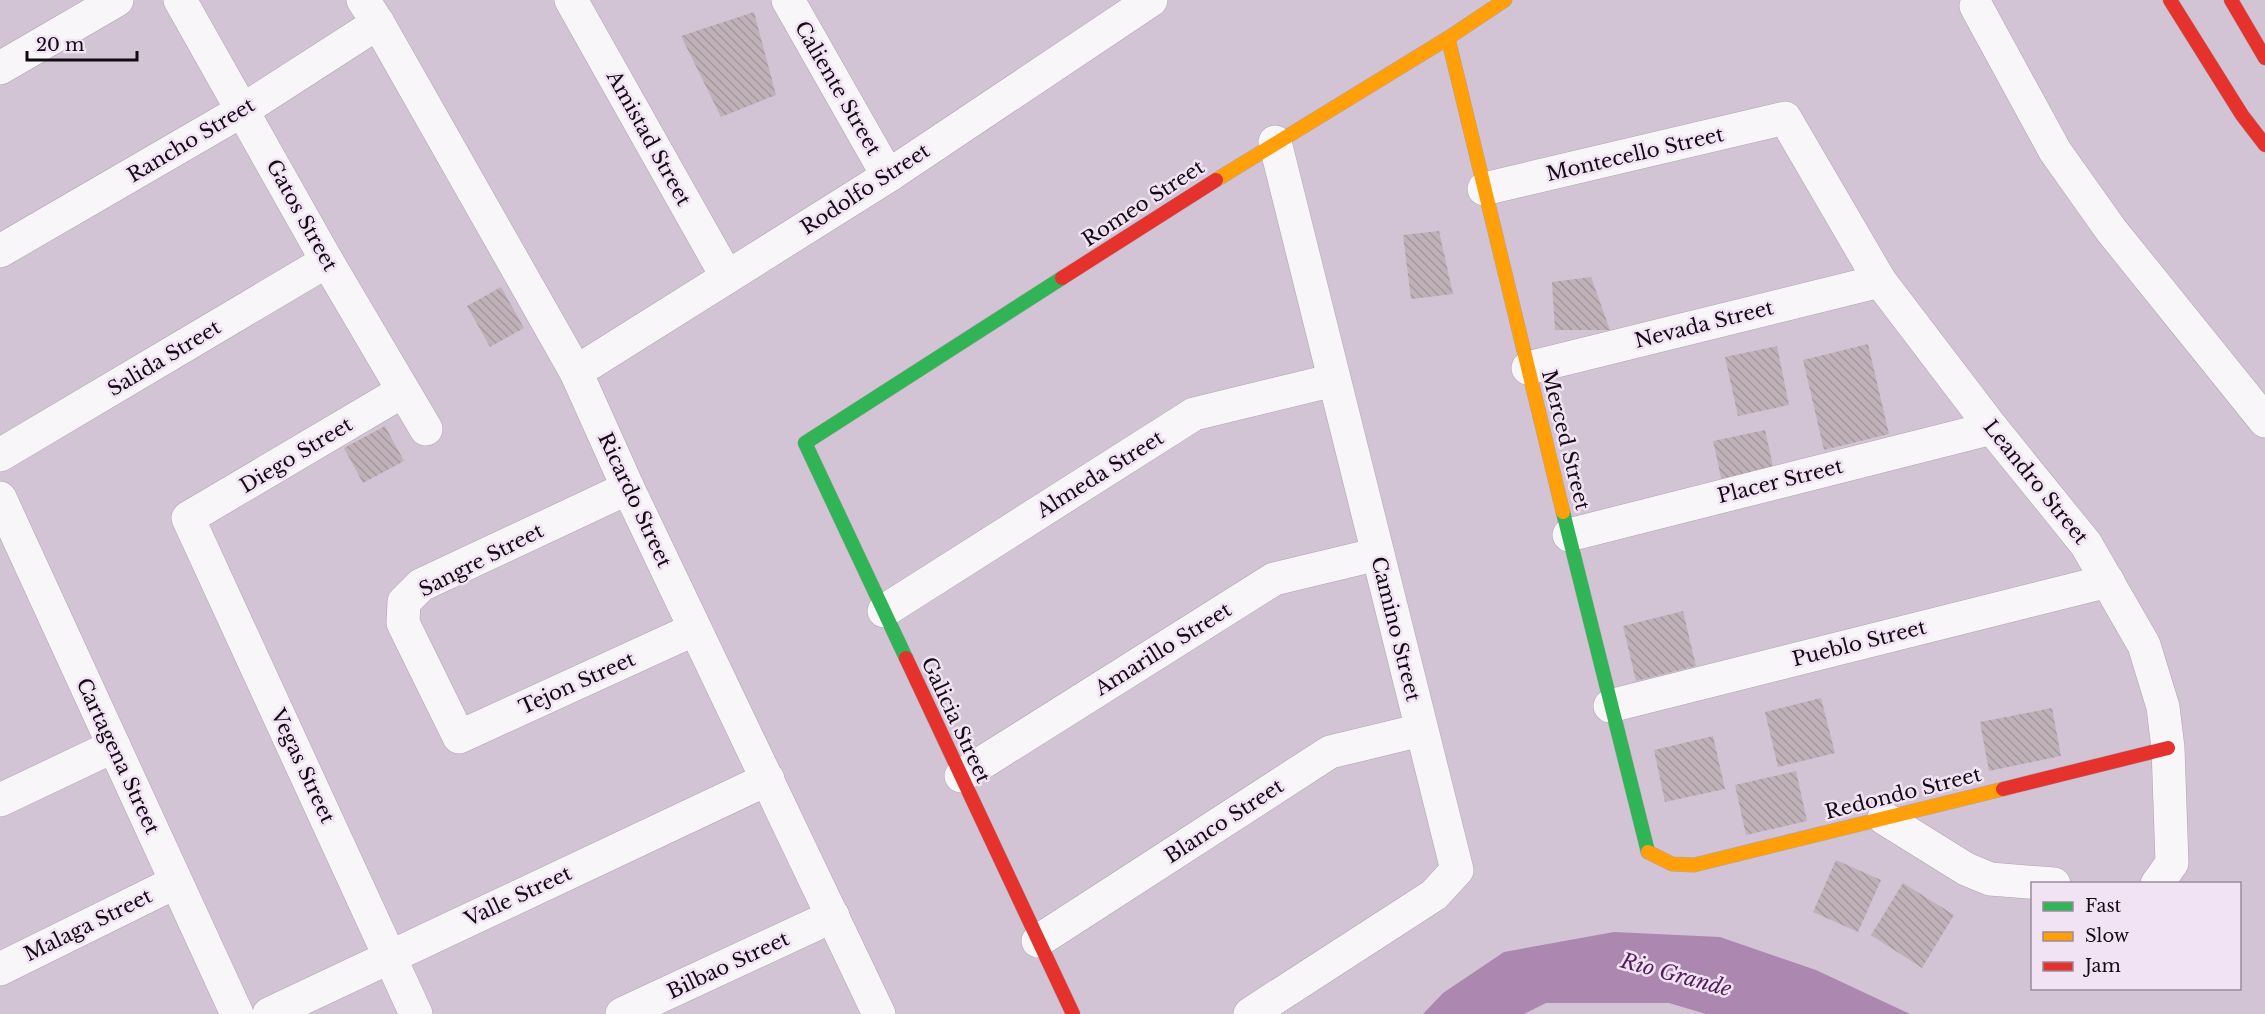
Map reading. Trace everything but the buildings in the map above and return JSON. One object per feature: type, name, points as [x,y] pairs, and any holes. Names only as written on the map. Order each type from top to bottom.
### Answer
[{"type":"street","points":[[0,68],[117,0]]},
{"type":"street","name":"Gatos Street","points":[[180,0],[327,261],[426,429]]},
{"type":"street","name":"Amistad Street","points":[[571,0],[727,277]]},
{"type":"street","name":"Caliente Street","points":[[788,0],[888,176]]},
{"type":"street","name":"Rodolfo Street","points":[[576,372],[888,176],[1151,0]]},
{"type":"street","name":"Romeo Street","points":[[805,443],[1275,142],[1448,38],[1505,0]]},
{"type":"street","points":[[2170,0],[2242,115],[2265,144]]},
{"type":"street","points":[[2231,0],[2265,58]]},
{"type":"street","points":[[1976,6],[2055,150],[2111,230],[2265,421]]},
{"type":"street","name":"Rancho Street","points":[[0,251],[243,110],[371,12]]},
{"type":"street","name":"Ricardo Street","points":[[371,12],[576,372],[628,488],[879,1014]]},
{"type":"street","name":"Merced Street","points":[[1448,38],[1610,706],[1648,852]]},
{"type":"street","name":"Montecello Street","points":[[1484,189],[1785,118]]},
{"type":"street","name":"Leandro Street","points":[[1785,118],[1880,281],[1992,428],[2086,544],[2144,645],[2163,707],[2168,748],[2172,863],[2158,882]]},
{"type":"street","name":"Camino Street","points":[[1250,1014],[1434,895],[1457,870],[1275,142]]},
{"type":"street","name":"Salida Street","points":[[0,455],[327,261]]},
{"type":"street","name":"Nevada Street","points":[[1528,368],[1880,281]]},
{"type":"street","name":"Almeda Street","points":[[884,611],[1194,414],[1334,380]]},
{"type":"street","name":"Diego Street","points":[[188,518],[404,391]]},
{"type":"street","name":"Placer Street","points":[[1569,535],[1992,428]]},
{"type":"street","name":"Galicia Street","points":[[805,443],[1073,1014]]},
{"type":"street","name":"Sangre Street","points":[[459,736],[403,623],[404,602],[421,585],[628,488]]},
{"type":"street","name":"Cartagena Street","points":[[0,498],[237,1014]]},
{"type":"street","name":"Vegas Street","points":[[188,518],[416,1014]]},
{"type":"street","name":"Amarillo Street","points":[[961,776],[1274,579],[1378,554]]},
{"type":"street","name":"Pueblo Street","points":[[1610,706],[2108,581]]},
{"type":"street","name":"Tejon Street","points":[[459,736],[696,629]]},
{"type":"street","name":"Blanco Street","points":[[1038,941],[1330,752],[1421,730]]},
{"type":"street","points":[[0,800],[114,746]]},
{"type":"street","name":"Redondo Street","points":[[1648,852],[1672,864],[1694,865],[2168,748]]},
{"type":"street","name":"Valle Street","points":[[269,1014],[768,778]]},
{"type":"street","points":[[1884,818],[1966,869],[1990,879],[2031,882]]},
{"type":"street","name":"Malaga Street","points":[[0,969],[176,882]]},
{"type":"street","name":"Bilbao Street","points":[[622,1014],[833,916]]},
{"type":"water","name":"Rio Grande","points":[[1614,932],[1720,937],[1816,970],[1910,1014],[1706,1014],[1669,1003],[1546,1003],[1524,1014],[1423,1014],[1443,993],[1504,952]]},
{"type":"traffic: fast","points":[[906,658],[805,443],[1062,278]]},
{"type":"traffic: fast","points":[[1563,512],[1648,852]]},
{"type":"traffic: slow","points":[[1216,180],[1448,38],[1505,0]]},
{"type":"traffic: slow","points":[[1448,38],[1563,512]]},
{"type":"traffic: slow","points":[[1648,852],[1672,864],[1694,865],[2003,789]]},
{"type":"traffic: jam","points":[[2170,0],[2242,115],[2265,145]]},
{"type":"traffic: jam","points":[[2231,0],[2265,58]]},
{"type":"traffic: jam","points":[[1062,278],[1216,180]]},
{"type":"traffic: jam","points":[[906,658],[1073,1014]]},
{"type":"traffic: jam","points":[[2003,789],[2168,748]]}]
